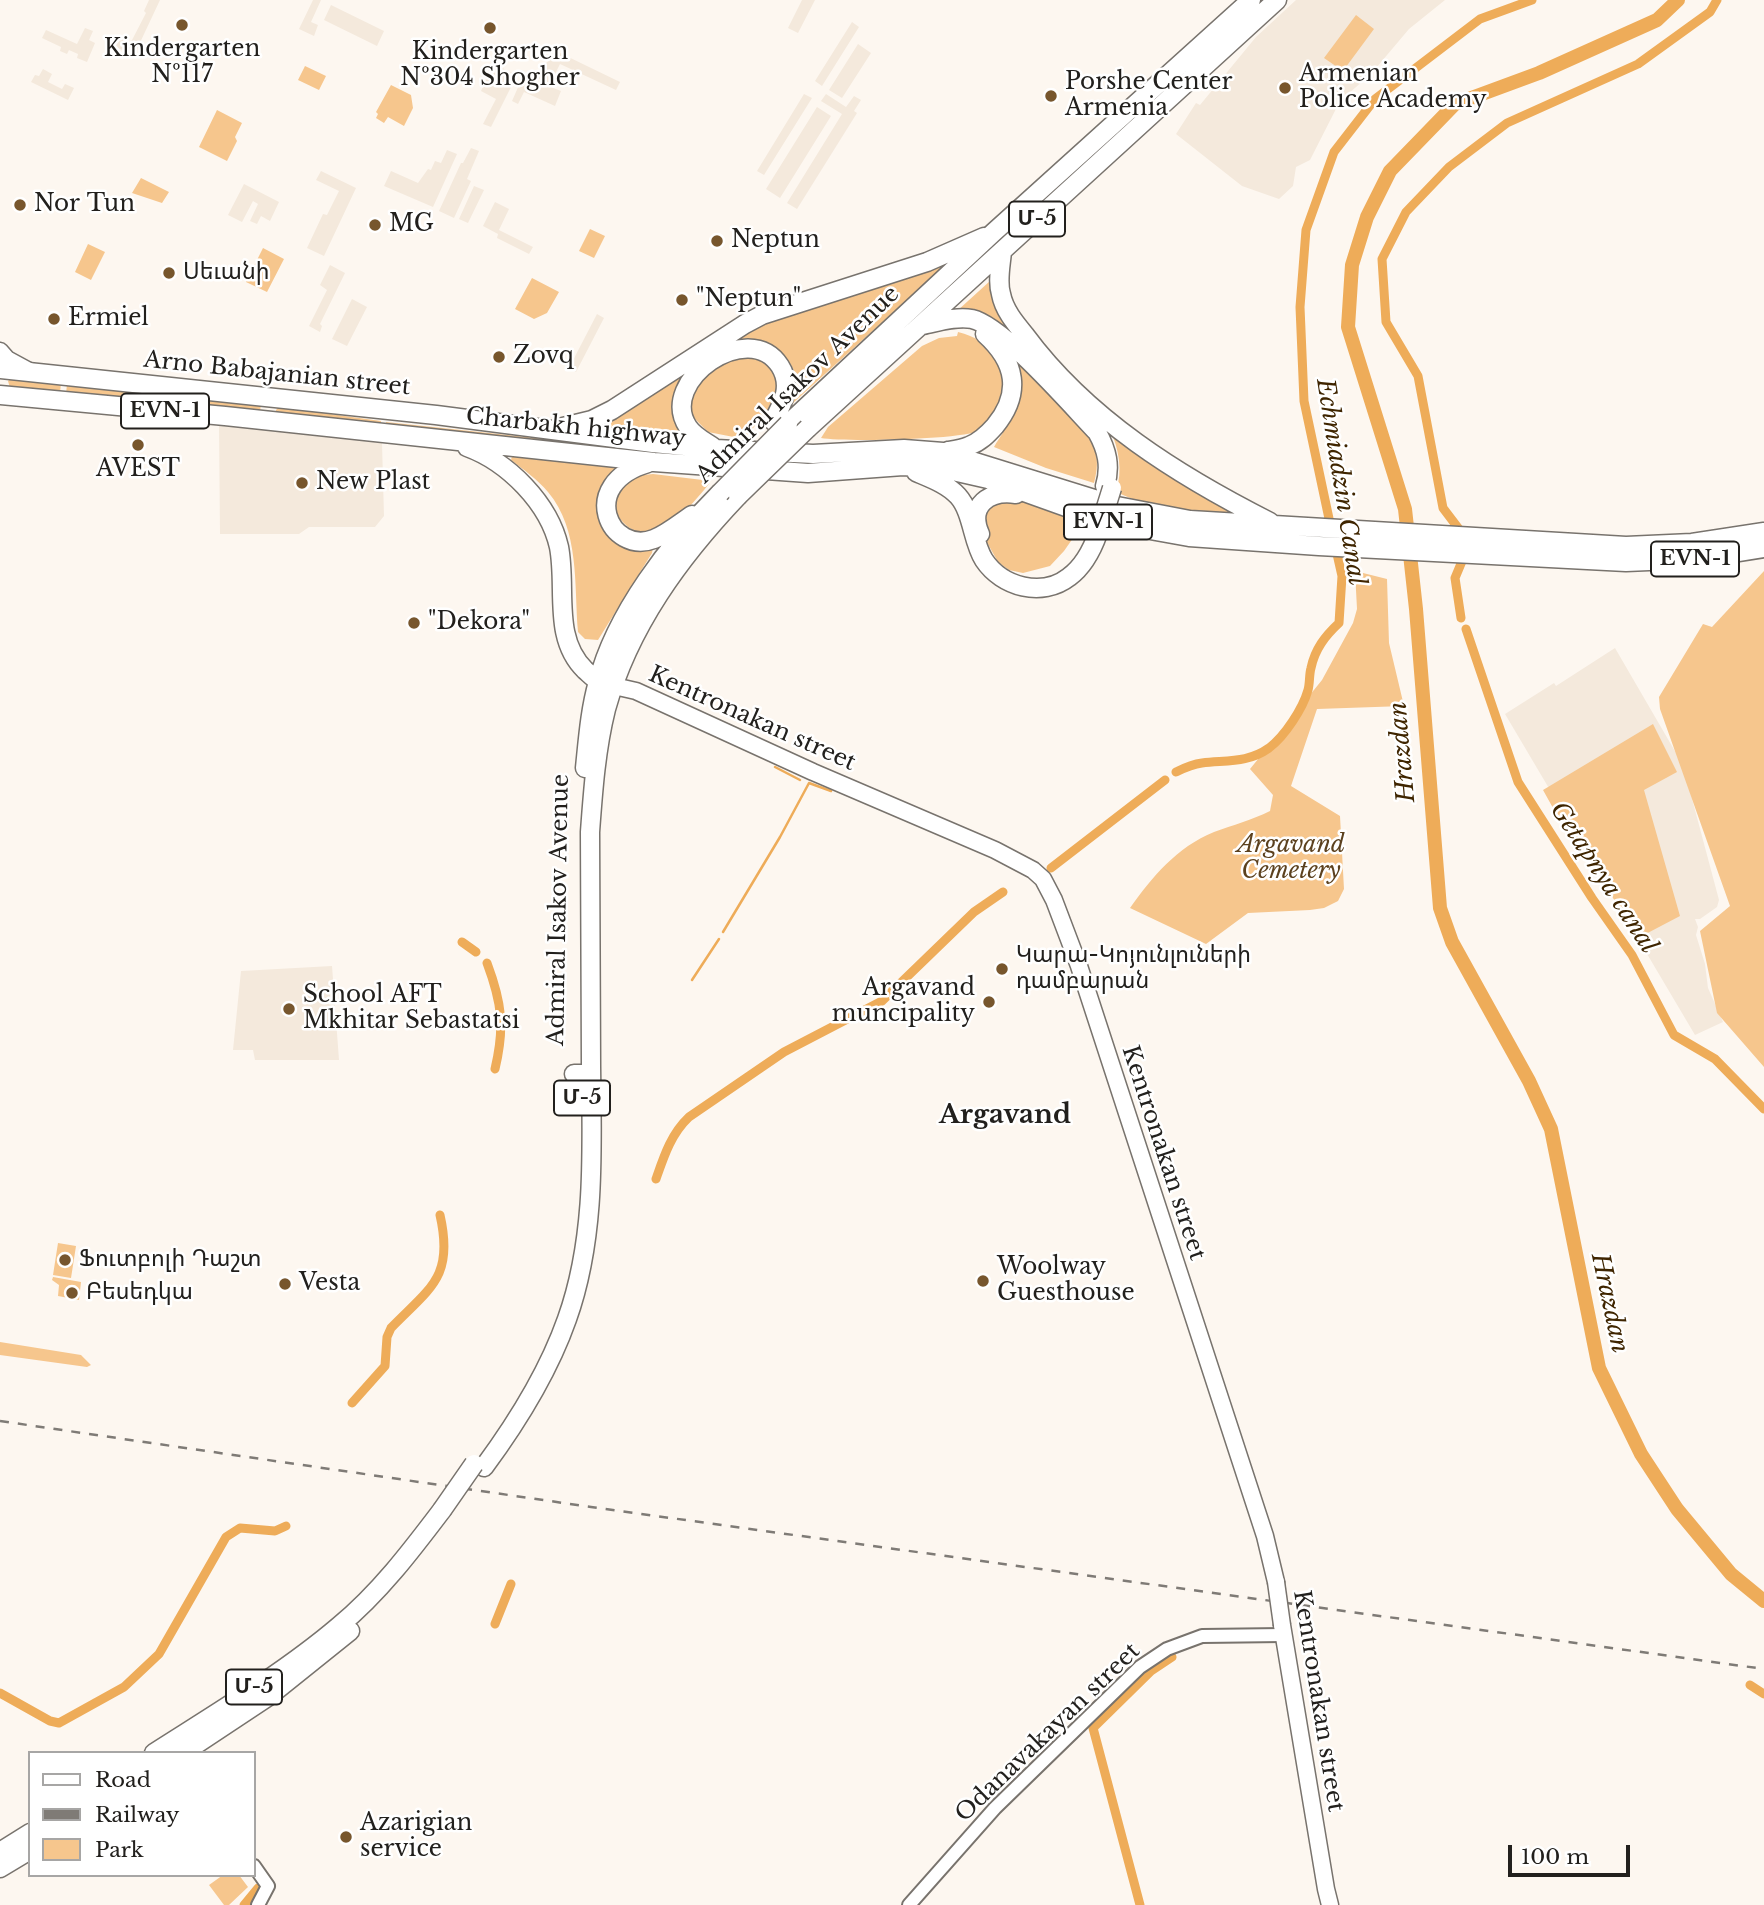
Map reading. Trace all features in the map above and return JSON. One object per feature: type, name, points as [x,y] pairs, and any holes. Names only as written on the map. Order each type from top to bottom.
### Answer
[{"type":"highway","name":"Admiral Isakov Avenue","points":[[169,1751],[269,1696],[347,1634],[416,1561],[479,1465],[528,1381],[558,1312],[575,1242],[580,1196],[580,838],[586,762],[606,684],[649,610],[694,546],[724,496],[781,422],[1251,0]]},
{"type":"highway","name":"Admiral Isakov Avenue","points":[[724,496],[808,428],[919,329],[1277,0]]},
{"type":"highway","points":[[549,429],[592,420],[612,410],[762,315],[927,261],[995,232]]},
{"type":"highway","points":[[1002,251],[1000,291],[1005,307],[1037,352],[1092,410],[1123,433],[1233,503],[1279,526]]},
{"type":"highway","points":[[903,466],[941,483],[958,495],[984,560],[996,574],[1016,585],[1032,588],[1047,587],[1069,578],[1087,558],[1108,487],[1105,446],[1097,432],[1002,335],[975,320],[964,318],[919,329]]},
{"type":"highway","points":[[919,329],[950,325],[979,330],[1000,349],[1010,369],[1012,400],[1001,418],[985,437],[968,447],[943,452]]},
{"type":"highway","name":"Admiral Isakov Avenue","points":[[716,449],[695,435],[686,424],[682,409],[684,391],[694,374],[724,354],[743,348],[758,348],[775,358],[783,371],[787,388],[781,422]]},
{"type":"highway","name":"Arno Babajanian street","points":[[0,369],[549,429]]},
{"type":"highway","name":"Arno Babajanian street","points":[[0,395],[447,439]]},
{"type":"highway","points":[[225,416],[235,412],[267,414],[269,398]]},
{"type":"highway","points":[[1092,410],[1103,428],[1114,456],[1114,477],[1108,487]]},
{"type":"highway","name":"Charbakh highway","points":[[549,429],[652,456],[716,449],[813,454],[904,449],[943,452],[1153,514],[1190,520],[1279,526],[1320,538]]},
{"type":"highway","points":[[447,439],[485,454],[535,499],[546,514],[559,547],[565,638],[581,666],[606,684]]},
{"type":"highway","name":"Charbakh highway","points":[[447,439],[652,456],[808,473],[903,466],[966,474],[1038,496],[1111,523],[1150,531],[1189,537],[1320,538]]},
{"type":"highway","points":[[652,456],[620,476],[608,491],[606,506],[609,521],[624,537],[640,541],[655,539],[724,496]]},
{"type":"highway","points":[[1038,496],[1003,492],[983,501],[979,508],[978,528],[995,562],[1009,575],[1038,582],[1062,574],[1074,565],[1084,552],[1094,531]]},
{"type":"highway","name":"EVN-1","points":[[1626,554],[1764,532]]},
{"type":"highway","name":"EVN-1","points":[[1320,538],[1702,558],[1764,548]]},
{"type":"highway","name":"Admiral Isakov Avenue","points":[[479,1465],[509,1433],[538,1387],[568,1317],[596,1195],[590,832],[594,781],[606,710],[606,684]]},
{"type":"highway","points":[[0,1852],[28,1834]]},
{"type":"highway","points":[[0,1868],[28,1851]]},
{"type":"main road","points":[[0,352],[7,359],[33,373]]},
{"type":"main road","name":"Kentronakan street","points":[[606,684],[636,691],[813,772],[997,851],[1033,870],[1043,879],[1054,900],[1079,966],[1265,1536],[1276,1582],[1326,1889],[1331,1905]]},
{"type":"street","name":"Odanavakayan street","points":[[909,1905],[995,1808],[1140,1667],[1167,1649],[1202,1636],[1283,1630]]},
{"type":"street","points":[[256,1869],[268,1886],[258,1905]]},
{"type":"shaded area","points":[[149,0],[160,0],[137,49],[122,50],[112,45],[117,35],[131,42],[146,13],[144,11]]},
{"type":"shaded area","points":[[313,0],[321,0],[311,22],[318,25],[314,36],[299,29]]},
{"type":"shaded area","points":[[802,0],[815,0],[798,33],[788,28]]},
{"type":"shaded area","name":"Armenian Police Academy","points":[[1296,0],[1445,0],[1409,29],[1371,74],[1340,101],[1310,160],[1296,167],[1293,186],[1279,199],[1242,186],[1176,134],[1196,103],[1200,105],[1256,37]]},
{"type":"shaded area","points":[[331,5],[384,31],[377,46],[324,20]]},
{"type":"shaded area","points":[[852,22],[859,27],[822,86],[815,81]]},
{"type":"shaded area","points":[[85,28],[93,31],[89,40],[95,43],[87,62],[77,58],[78,54],[69,50],[67,54],[60,51],[61,47],[42,38],[46,30],[77,44]]},
{"type":"shaded area","points":[[858,44],[871,53],[842,98],[829,90]]},
{"type":"shaded area","points":[[556,51],[620,82],[616,90],[560,64],[550,84],[535,77]]},
{"type":"shaded area","points":[[494,64],[517,75],[491,127],[483,124],[496,99],[481,91]]},
{"type":"shaded area","points":[[43,69],[52,74],[48,82],[62,89],[65,84],[74,88],[68,100],[31,82]]},
{"type":"shaded area","points":[[523,76],[561,91],[555,106],[524,92],[518,104],[512,101]]},
{"type":"shaded area","points":[[804,94],[812,98],[764,175],[757,171]]},
{"type":"shaded area","points":[[826,94],[846,107],[854,96],[861,100],[854,111],[857,113],[797,209],[787,203],[842,114],[821,101]]},
{"type":"shaded area","points":[[817,107],[831,116],[780,198],[766,189]]},
{"type":"shaded area","points":[[471,148],[479,151],[467,179],[471,181],[454,218],[439,211],[461,163]]},
{"type":"shaded area","points":[[447,150],[457,154],[433,207],[384,186],[391,171],[418,183],[428,169],[431,170],[435,161],[441,163]]},
{"type":"shaded area","points":[[321,171],[356,188],[324,256],[307,248],[323,214],[327,215],[339,191],[316,180]]},
{"type":"shaded area","points":[[244,184],[279,202],[270,221],[261,216],[257,224],[250,221],[258,204],[253,201],[242,222],[228,215]]},
{"type":"shaded area","points":[[474,186],[484,190],[468,223],[459,219]]},
{"type":"shaded area","points":[[495,202],[509,209],[499,230],[533,247],[529,254],[497,238],[498,234],[483,226]]},
{"type":"shaded area","points":[[330,265],[345,273],[320,324],[320,332],[309,326],[327,290],[320,285]]},
{"type":"shaded area","points":[[352,299],[367,307],[347,346],[332,339]]},
{"type":"shaded area","points":[[597,314],[604,318],[576,372],[569,368]]},
{"type":"shaded area","points":[[219,423],[382,443],[384,516],[375,527],[309,527],[299,534],[220,534]]},
{"type":"shaded area","points":[[1615,648],[1683,765],[1719,900],[1717,907],[1700,919],[1695,919],[1708,988],[1723,1022],[1695,1035],[1505,714],[1554,683],[1556,686]]},
{"type":"shaded area","points":[[332,966],[339,1060],[255,1060],[253,1050],[233,1050],[241,971]]},
{"type":"green space","points":[[1356,15],[1374,29],[1343,71],[1324,58]]},
{"type":"green space","points":[[305,66],[326,76],[319,90],[298,80]]},
{"type":"green space","points":[[391,85],[411,95],[413,108],[404,126],[388,117],[384,123],[376,118],[376,112]]},
{"type":"green space","points":[[217,110],[242,123],[227,161],[199,147]]},
{"type":"green space","points":[[141,178],[169,192],[162,203],[132,193]]},
{"type":"green space","points":[[590,229],[605,236],[594,258],[579,251]]},
{"type":"green space","points":[[88,244],[105,252],[91,280],[75,272]]},
{"type":"green space","points":[[263,248],[284,259],[267,292],[246,282]]},
{"type":"green space","points":[[939,265],[941,269],[792,404],[797,388],[796,374],[781,353],[766,343],[751,340],[725,349],[731,341],[762,323]]},
{"type":"green space","points":[[532,278],[559,292],[547,313],[534,319],[515,309]]},
{"type":"green space","points":[[990,281],[995,305],[1018,339],[957,311]]},
{"type":"green space","points":[[958,332],[990,349],[1002,368],[1004,391],[1000,404],[984,428],[970,433],[929,438],[821,438],[828,427],[922,346],[939,338],[957,336]]},
{"type":"green space","points":[[1011,353],[1089,435],[1097,458],[1094,483],[1046,468],[994,447],[1010,421],[1017,403],[1017,383]]},
{"type":"green space","points":[[743,356],[764,361],[779,378],[782,386],[769,416],[762,417],[744,439],[708,432],[691,415],[694,391],[704,375],[712,369]]},
{"type":"green space","points":[[684,372],[688,438],[599,428],[598,425]]},
{"type":"green space","points":[[11,378],[61,383],[60,393],[10,388],[8,381]]},
{"type":"green space","points":[[67,384],[261,405],[260,411],[226,407],[194,408],[66,394]]},
{"type":"green space","points":[[279,407],[381,421],[380,428],[275,415]]},
{"type":"green space","points":[[386,422],[648,450],[647,453],[385,428]]},
{"type":"green space","points":[[1110,429],[1245,519],[1144,504],[1116,492],[1119,460]]},
{"type":"green space","points":[[512,456],[621,466],[603,515],[653,547],[652,553],[598,640],[585,639],[578,632],[574,559],[566,523],[548,492],[511,460]]},
{"type":"green space","points":[[653,474],[711,481],[677,518],[650,532],[636,531],[624,523],[613,507],[620,483],[635,476]]},
{"type":"green space","points":[[1023,495],[1085,521],[1050,566],[1023,573],[1009,570],[998,562],[980,530],[983,506]]},
{"type":"green space","name":"Argavand Cemetery","points":[[1355,571],[1387,579],[1389,643],[1404,706],[1317,709],[1291,786],[1340,816],[1344,889],[1338,901],[1324,908],[1310,910],[1248,913],[1206,944],[1130,908],[1156,874],[1188,846],[1214,832],[1270,811],[1273,795],[1250,769],[1322,680],[1353,623],[1357,609]]},
{"type":"green space","points":[[1764,571],[1764,1067],[1717,1013],[1700,931],[1730,906],[1660,709],[1659,697],[1703,624],[1712,627]]},
{"type":"green space","points":[[1653,724],[1677,772],[1644,790],[1680,916],[1640,937],[1563,826],[1543,790]]},
{"type":"green space","name":"Ֆուտբոլի Դաշտ","points":[[58,1243],[76,1246],[71,1278],[53,1275]]},
{"type":"green space","points":[[53,1277],[81,1282],[79,1300],[58,1296],[59,1285],[52,1280]]},
{"type":"green space","points":[[0,1342],[81,1355],[91,1365],[87,1367],[0,1355]]},
{"type":"green space","points":[[220,1877],[240,1877],[248,1887],[229,1905],[224,1905],[209,1885]]},
{"type":"waterway","name":"Echmiadzin Canal","points":[[1331,528],[1304,401],[1300,307],[1306,230],[1334,152],[1375,99],[1480,19],[1532,0]]},
{"type":"waterway","name":"Hrazdan","points":[[1678,0],[1657,20],[1539,73],[1455,104],[1390,171],[1367,217],[1352,265],[1348,327],[1405,509],[1416,609],[1440,908],[1452,942],[1529,1081],[1551,1129],[1599,1368],[1641,1454],[1677,1509],[1731,1574],[1764,1601]]},
{"type":"waterway","name":"Getapnya canal","points":[[1465,537],[1443,508],[1418,376],[1386,322],[1382,259],[1406,212],[1449,167],[1507,123],[1638,64],[1710,12],[1717,0]]},
{"type":"waterway","name":"Echmiadzin Canal","points":[[1176,772],[1195,764],[1237,760],[1261,753],[1275,743],[1293,721],[1308,690],[1315,655],[1325,638],[1339,623],[1342,576],[1335,545]]},
{"type":"waterway","name":"Getapnya canal","points":[[1461,618],[1455,578],[1465,554]]},
{"type":"waterway","name":"Getapnya canal","points":[[1466,629],[1518,782],[1632,955],[1674,1035],[1715,1059],[1764,1109]]},
{"type":"waterway","points":[[775,767],[800,780]]},
{"type":"waterway","name":"Echmiadzin Canal","points":[[1051,868],[1165,780]]},
{"type":"waterway","points":[[723,932],[809,783],[831,791]]},
{"type":"waterway","name":"Echmiadzin Canal","points":[[656,1179],[673,1138],[689,1117],[784,1052],[882,1001],[974,912],[1003,892]]},
{"type":"waterway","points":[[692,980],[719,939]]},
{"type":"waterway","points":[[462,942],[476,952]]},
{"type":"waterway","points":[[487,963],[499,1003],[501,1028],[495,1069]]},
{"type":"waterway","points":[[352,1403],[385,1366],[387,1337],[391,1328],[418,1302],[436,1279],[444,1253],[440,1215]]},
{"type":"waterway","points":[[0,1693],[50,1721],[59,1723],[124,1687],[159,1654],[226,1537],[240,1528],[275,1531],[286,1526]]},
{"type":"waterway","name":"Echmiadzin Canal","points":[[495,1624],[511,1584]]},
{"type":"waterway","points":[[1140,1905],[1093,1728],[1151,1671],[1172,1657]]},
{"type":"waterway","points":[[1750,1685],[1764,1694]]},
{"type":"waterway","name":"Echmiadzin Canal","points":[[244,1905],[258,1888]]},
{"type":"railway","points":[[0,1421],[591,1507],[1764,1669]]},
{"type":"place","name":"Kindergarten №117","points":[[182,25]]},
{"type":"place","name":"Kindergarten №304 Shogher","points":[[490,28]]},
{"type":"place","name":"Armenian Police Academy","points":[[1285,88]]},
{"type":"place","name":"Porshe Center Armenia","points":[[1051,96]]},
{"type":"place","name":"Nor Tun","points":[[20,205]]},
{"type":"place","name":"MG","points":[[375,225]]},
{"type":"place","name":"Neptun","points":[[717,241]]},
{"type":"place","name":"Սեւանի","points":[[169,273]]},
{"type":"place","name":"\"Neptun\"","points":[[682,300]]},
{"type":"place","name":"Ermiel","points":[[54,319]]},
{"type":"place","name":"Zovq","points":[[499,357]]},
{"type":"place","name":"AVEST","points":[[138,445]]},
{"type":"place","name":"New Plast","points":[[302,483]]},
{"type":"place","name":"\"Dekora\"","points":[[414,623]]},
{"type":"place","name":"Կարա-Կոյունլուների դամբարան","points":[[1002,969]]},
{"type":"place","name":"Argavand muncipality","points":[[989,1002]]},
{"type":"place","name":"School AFT Mkhitar Sebastatsi","points":[[289,1009]]},
{"type":"place","name":"Ֆուտբոլի Դաշտ","points":[[65,1260]]},
{"type":"place","name":"Woolway Guesthouse","points":[[983,1281]]},
{"type":"place","name":"Vesta","points":[[285,1284]]},
{"type":"place","name":"Բեսեդկա","points":[[72,1293]]},
{"type":"place","name":"Azarigian service","points":[[346,1837]]},
{"type":"district","name":"Argavand","points":[[1005,1116]]}]
